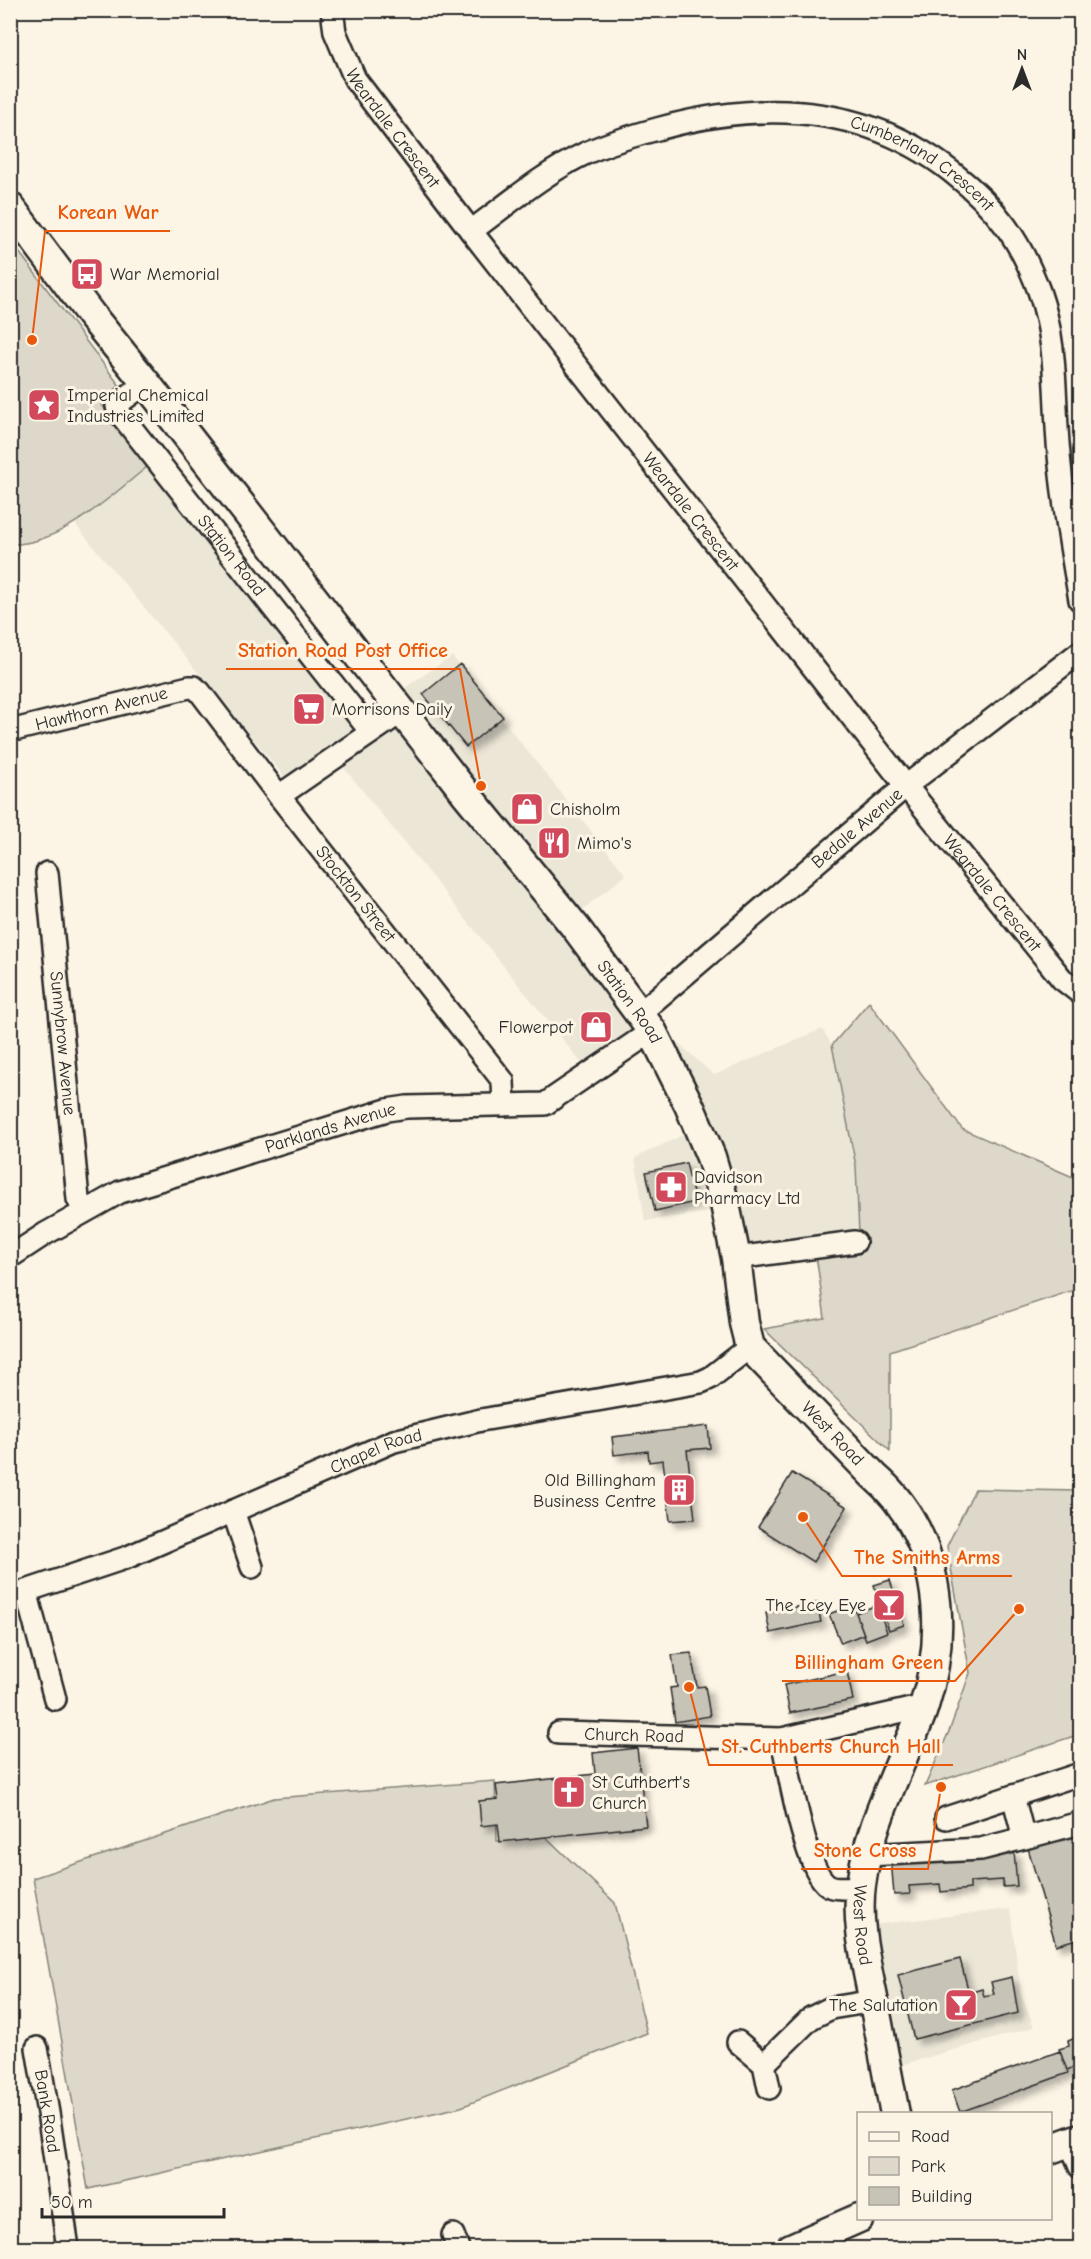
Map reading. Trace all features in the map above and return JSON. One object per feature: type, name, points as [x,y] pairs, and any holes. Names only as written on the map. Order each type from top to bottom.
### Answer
[{"type":"street","name":"Weardale Crescent","points":[[332,10],[336,32],[355,79],[471,231],[906,786],[1062,979],[1080,993]]},
{"type":"street","name":"Cumberland Crescent","points":[[471,231],[553,171],[585,154],[620,139],[692,119],[729,113],[794,111],[856,123],[883,131],[909,143],[938,161],[996,212],[1018,243],[1039,290],[1053,343],[1062,490],[1080,600]]},
{"type":"street","name":"Station Road","points":[[10,207],[91,315],[401,712],[576,928],[646,1022],[681,1087],[711,1157],[725,1204],[750,1347]]},
{"type":"street","name":"Station Road","points":[[146,383],[120,402],[117,406],[118,411],[371,732]]},
{"type":"street","name":"Bedale Avenue","points":[[646,1022],[906,786],[1080,652]]},
{"type":"street","name":"Hawthorn Avenue","points":[[10,731],[194,687]]},
{"type":"street","name":"Stockton Street","points":[[194,687],[503,1081],[504,1106]]},
{"type":"street","points":[[279,796],[401,712]]},
{"type":"street","name":"Sunnybrow Avenue","points":[[47,873],[78,1199],[84,1211]]},
{"type":"street","name":"Parklands Avenue","points":[[10,1257],[84,1211],[120,1192],[387,1110],[407,1107],[545,1104],[646,1022]]},
{"type":"street","points":[[736,1258],[855,1242]]},
{"type":"street","name":"Chapel Road","points":[[18,1593],[128,1557],[394,1441],[481,1420],[700,1382],[710,1378],[750,1347]]},
{"type":"street","name":"West Road","points":[[750,1347],[889,1489],[910,1516],[929,1559],[935,1586],[937,1627],[935,1656],[924,1706],[888,1792],[867,1855],[860,1887],[861,1933],[895,2112]]},
{"type":"street","points":[[233,1510],[252,1567]]},
{"type":"street","points":[[18,1593],[55,1699]]},
{"type":"street","name":"Church Road","points":[[559,1733],[782,1739],[924,1706]]},
{"type":"street","points":[[782,1739],[808,1854],[821,1879],[829,1886],[860,1887]]},
{"type":"street","points":[[946,1818],[1080,1774]]},
{"type":"street","points":[[1013,1796],[1024,1838]]},
{"type":"street","points":[[867,1855],[981,1849],[1080,1823]]},
{"type":"street","points":[[764,2064],[811,2018],[831,2008],[874,2001]]},
{"type":"street","points":[[738,2042],[764,2064],[769,2088]]},
{"type":"street","name":"Bank Road","points":[[37,2048],[50,2119],[68,2248]]},
{"type":"street","points":[[791,2248],[857,2219]]},
{"type":"shaded area","points":[[147,467],[358,728],[409,685],[452,656],[626,875],[578,913],[665,1031],[714,1075],[822,1029],[832,1045],[856,1166],[859,1233],[740,1252],[731,1209],[645,1221],[635,1158],[691,1131],[646,1041],[592,1076],[341,764],[284,776],[75,524]]},
{"type":"shaded area","points":[[1010,1909],[1021,1994],[1034,2027],[887,2069],[861,1926]]},
{"type":"green space","points":[[10,240],[120,386],[99,401],[147,467],[101,504],[65,528],[28,543],[10,544]]},
{"type":"green space","points":[[869,1002],[962,1129],[1080,1180],[1080,1288],[890,1351],[890,1451],[764,1329],[825,1318],[816,1255],[859,1233],[856,1166],[832,1045]]},
{"type":"green space","points":[[975,1489],[1080,1491],[1080,1734],[925,1786],[950,1729],[970,1673],[947,1546]]},
{"type":"green space","points":[[495,1781],[497,1841],[546,1837],[615,1903],[647,2033],[461,2107],[88,2189],[33,1878],[274,1798]]},
{"type":"building","points":[[460,664],[503,717],[466,747],[423,694]]},
{"type":"building","name":"Davidson Pharmacy Ltd","points":[[686,1163],[695,1202],[655,1211],[646,1172]]},
{"type":"building","name":"Old Billingham Business Centre","points":[[708,1426],[710,1448],[687,1450],[695,1519],[670,1521],[663,1460],[649,1462],[648,1451],[614,1455],[612,1437]]},
{"type":"building","points":[[792,1473],[847,1507],[813,1562],[758,1527]]},
{"type":"building","name":"The Icey Eye","points":[[890,1580],[904,1625],[889,1630],[874,1585]]},
{"type":"building","points":[[817,1603],[821,1622],[770,1633],[766,1613]]},
{"type":"building","points":[[853,1605],[864,1634],[841,1643],[829,1614]]},
{"type":"building","points":[[877,1605],[887,1632],[866,1640],[856,1613]]},
{"type":"building","points":[[691,1653],[697,1687],[705,1686],[710,1716],[675,1722],[670,1688],[677,1687],[672,1655]]},
{"type":"building","points":[[847,1671],[853,1700],[790,1713],[784,1685]]},
{"type":"building","name":"St Cuthbert's Church","points":[[637,1748],[646,1826],[500,1842],[498,1824],[481,1826],[479,1801],[498,1799],[496,1785],[595,1774],[593,1753]]},
{"type":"building","points":[[1080,1833],[1080,1938],[1056,1945],[1028,1848]]},
{"type":"building","points":[[1014,1851],[1017,1886],[1003,1887],[1003,1880],[970,1882],[970,1889],[941,1892],[940,1884],[909,1886],[910,1894],[894,1895],[891,1859]]},
{"type":"building","name":"The Salutation","points":[[960,1959],[969,1993],[982,1989],[984,1996],[994,1994],[991,1982],[1012,1977],[1018,2013],[914,2039],[898,1975]]},
{"type":"building","points":[[1080,2036],[1080,2072],[1077,2066],[1067,2070],[1059,2049],[1069,2046],[1068,2041]]},
{"type":"building","points":[[1060,2051],[1068,2073],[960,2112],[952,2090]]},
{"type":"place","name":"War Memorial","points":[[87,274]]},
{"type":"place","name":"Korean War","points":[[32,340]]},
{"type":"place","name":"Imperial Chemical Industries Limited","points":[[44,405]]},
{"type":"place","name":"Morrisons Daily","points":[[309,709]]},
{"type":"place","name":"Station Road Post Office","points":[[481,786]]},
{"type":"place","name":"Chisholm","points":[[527,809]]},
{"type":"place","name":"Mimo's","points":[[554,843]]},
{"type":"place","name":"Flowerpot","points":[[596,1027]]},
{"type":"place","name":"Davidson Pharmacy Ltd","points":[[671,1187]]},
{"type":"place","name":"Old Billingham Business Centre","points":[[679,1490]]},
{"type":"place","name":"The Smiths Arms","points":[[803,1517]]},
{"type":"place","name":"The Icey Eye","points":[[889,1605]]},
{"type":"place","name":"Billingham Green","points":[[1019,1609]]},
{"type":"place","name":"St. Cuthberts Church Hall","points":[[689,1687]]},
{"type":"place","name":"Stone Cross","points":[[941,1787]]},
{"type":"place","name":"St Cuthbert's Church","points":[[569,1792]]},
{"type":"place","name":"The Salutation","points":[[961,2005]]}]
